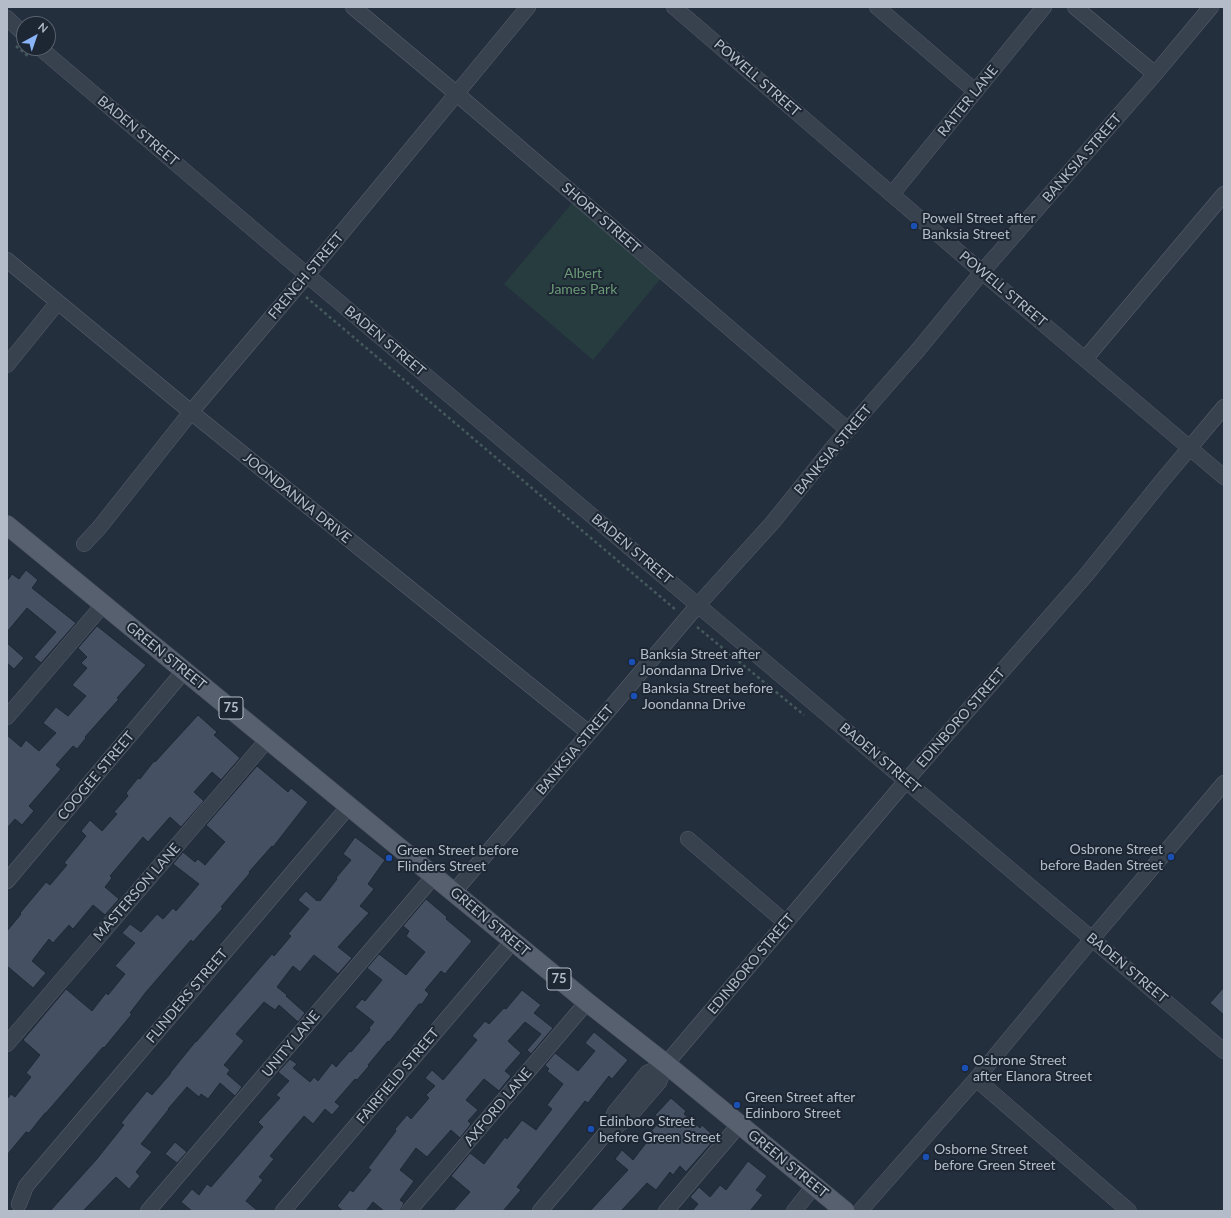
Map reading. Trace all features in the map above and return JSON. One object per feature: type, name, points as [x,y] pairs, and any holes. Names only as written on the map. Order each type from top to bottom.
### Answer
[{"type":"main road","name":"GREEN STREET","points":[[7,525],[587,1002],[666,1064],[845,1211]]},
{"type":"street","name":"SHORT STREET","points":[[353,7],[457,94],[848,430]]},
{"type":"street","name":"FRENCH STREET","points":[[84,544],[99,528],[191,412],[307,275],[528,7]]},
{"type":"street","name":"POWELL STREET","points":[[674,7],[982,272],[1224,477]]},
{"type":"street","points":[[877,7],[976,91]]},
{"type":"street","name":"RAITER LANE","points":[[892,194],[1044,7]]},
{"type":"street","points":[[1075,7],[1155,74]]},
{"type":"street","name":"BANKSIA STREET","points":[[454,892],[698,605],[774,522],[848,430],[918,350],[982,272],[1155,74],[1211,7]]},
{"type":"street","points":[[7,18],[16,27]]},
{"type":"street","points":[[7,23],[16,29]]},
{"type":"street","name":"BADEN STREET","points":[[49,56],[1224,1051]]},
{"type":"street","points":[[1085,358],[1224,194]]},
{"type":"street","name":"JOONDANNA DRIVE","points":[[7,260],[191,412],[589,733]]},
{"type":"street","points":[[7,365],[58,302]]},
{"type":"street","name":"EDINBORO STREET","points":[[540,1211],[605,1134],[615,1112],[647,1073],[666,1064],[906,781],[1087,574],[1160,482],[1224,407]]},
{"type":"street","points":[[7,717],[103,605]]},
{"type":"street","name":"COOGEE STREET","points":[[7,881],[184,671]]},
{"type":"street","name":"MASTERSON LANE","points":[[7,1044],[268,739]]},
{"type":"street","points":[[860,1211],[976,1079],[1224,783]]},
{"type":"street","name":"FLINDERS STREET","points":[[14,1202],[349,806]]},
{"type":"street","points":[[688,839],[786,923]]},
{"type":"street","name":"UNITY LANE","points":[[148,1211],[434,876]]},
{"type":"street","name":"FAIRFIELD STREET","points":[[283,1211],[513,941]]},
{"type":"street","name":"AXFORD LANE","points":[[409,1211],[587,1002]]},
{"type":"street","points":[[976,1079],[1129,1211]]},
{"type":"street","points":[[666,1211],[739,1125]]},
{"type":"street","points":[[794,1211],[814,1186]]},
{"type":"green space","name":"Albert James Park","points":[[573,202],[662,277],[593,360],[504,284]]},
{"type":"building","points":[[26,570],[38,580],[32,588],[76,623],[41,663],[34,657],[56,632],[27,608],[7,632],[7,581],[12,574],[19,579]]},
{"type":"building","points":[[97,626],[146,665],[117,698],[119,699],[85,737],[86,738],[77,749],[73,746],[56,765],[61,769],[29,806],[34,811],[22,825],[15,819],[7,828],[7,735],[21,747],[26,740],[39,751],[56,733],[43,723],[56,707],[68,716],[86,696],[72,685],[87,668],[81,663],[87,657],[78,648]]},
{"type":"building","points":[[7,643],[24,658],[14,669],[7,663]]},
{"type":"building","points":[[198,715],[217,732],[214,735],[240,758],[221,780],[212,772],[194,792],[204,801],[181,827],[170,817],[148,842],[143,837],[110,876],[112,878],[105,887],[119,899],[105,915],[93,905],[73,929],[69,925],[53,943],[49,939],[32,961],[46,973],[33,988],[7,966],[7,931],[46,882],[50,885],[67,865],[64,863],[86,836],[81,831],[90,820],[102,831],[117,814],[114,812],[128,796],[126,793],[138,778],[140,779],[154,761],[155,762]]},
{"type":"building","points":[[257,766],[288,792],[291,788],[308,802],[273,847],[272,846],[249,872],[250,873],[221,907],[223,908],[193,942],[191,940],[146,992],[130,1013],[132,1014],[104,1048],[103,1047],[29,1133],[26,1132],[7,1155],[7,1099],[11,1094],[15,1097],[31,1077],[26,1073],[40,1055],[23,1040],[66,989],[92,1011],[106,993],[108,995],[125,974],[115,966],[135,943],[122,933],[130,924],[141,932],[157,914],[163,919],[173,908],[176,911],[199,884],[173,864],[183,852],[195,862],[198,859],[205,865],[225,842],[206,825]]},
{"type":"building","points":[[355,837],[385,860],[368,884],[374,889],[360,906],[369,913],[338,947],[352,958],[338,974],[314,955],[300,972],[293,966],[277,987],[305,1013],[298,1022],[279,1005],[275,1010],[264,1002],[236,1034],[244,1041],[224,1065],[230,1070],[227,1074],[242,1087],[235,1096],[220,1083],[208,1099],[201,1094],[199,1097],[187,1087],[141,1144],[152,1152],[136,1172],[140,1176],[129,1189],[116,1177],[83,1211],[50,1211],[96,1160],[124,1125],[121,1123],[147,1091],[152,1095],[196,1041],[272,954],[274,956],[291,936],[288,934],[309,909],[298,900],[306,891],[317,901],[320,901],[351,860],[343,854]]},
{"type":"building","points":[[426,899],[447,917],[446,919],[472,941],[445,974],[441,971],[425,990],[429,994],[422,1004],[419,1004],[357,1080],[355,1079],[335,1102],[340,1106],[332,1115],[325,1109],[313,1124],[304,1116],[270,1156],[274,1159],[259,1177],[263,1180],[246,1201],[258,1211],[192,1211],[181,1202],[192,1189],[199,1195],[207,1184],[211,1187],[263,1127],[258,1122],[280,1098],[276,1095],[289,1081],[278,1072],[290,1059],[297,1064],[293,1068],[310,1082],[314,1077],[318,1081],[332,1063],[336,1067],[370,1030],[369,1028],[374,1022],[355,1007],[362,999],[365,1001],[382,980],[367,968],[379,954],[406,975],[425,952],[406,936],[409,931],[403,926]]},
{"type":"building","points":[[1224,987],[1224,1015],[1210,1003]]},
{"type":"building","points":[[522,990],[541,1005],[534,1013],[553,1028],[531,1054],[527,1050],[541,1034],[525,1022],[508,1041],[521,1053],[505,1071],[511,1076],[499,1091],[484,1079],[466,1100],[478,1110],[468,1121],[471,1124],[460,1138],[451,1130],[427,1157],[416,1148],[400,1170],[414,1181],[400,1200],[404,1203],[400,1211],[384,1211],[373,1202],[366,1211],[343,1211],[337,1206],[350,1190],[353,1192],[371,1170],[368,1168],[396,1131],[395,1129],[407,1115],[411,1119],[429,1098],[426,1095],[435,1086],[425,1078],[432,1070],[443,1080],[477,1040],[472,1036],[485,1021],[489,1024],[504,1008],[506,1009]]},
{"type":"building","points":[[594,1032],[628,1060],[612,1079],[609,1076],[588,1103],[585,1101],[517,1187],[521,1190],[503,1211],[453,1211],[470,1192],[451,1176],[470,1153],[484,1164],[505,1137],[507,1139],[522,1120],[536,1130],[552,1109],[547,1105],[563,1084],[547,1071],[549,1069],[545,1065],[555,1053],[578,1071],[595,1051],[585,1043]]},
{"type":"building","points":[[671,1098],[686,1111],[684,1114],[700,1128],[702,1125],[716,1138],[686,1172],[680,1166],[673,1175],[670,1172],[656,1190],[647,1183],[621,1211],[590,1211],[628,1170],[615,1159],[622,1150],[633,1160],[646,1143],[643,1140],[661,1120],[655,1115]]},
{"type":"building","points":[[175,1142],[187,1152],[177,1163],[165,1154]]},
{"type":"building","points":[[748,1161],[767,1176],[756,1190],[763,1195],[750,1211],[692,1211],[698,1204],[690,1197],[699,1187],[710,1197],[720,1185],[726,1190]]},
{"type":"place","name":"Powell Street after Banksia Street","points":[[914,226]]},
{"type":"place","name":"Banksia Street after Joondanna Drive","points":[[632,662]]},
{"type":"place","name":"Banksia Street before Joondanna Drive","points":[[634,696]]},
{"type":"place","name":"Osbrone Street before Baden Street","points":[[1171,857]]},
{"type":"place","name":"Green Street before Flinders Street","points":[[389,858]]},
{"type":"place","name":"Osbrone Street after Elanora Street","points":[[965,1068]]},
{"type":"place","name":"Green Street after Edinboro Street","points":[[737,1105]]},
{"type":"place","name":"Edinboro Street before Green Street","points":[[591,1129]]},
{"type":"place","name":"Osborne Street before Green Street","points":[[926,1157]]}]
